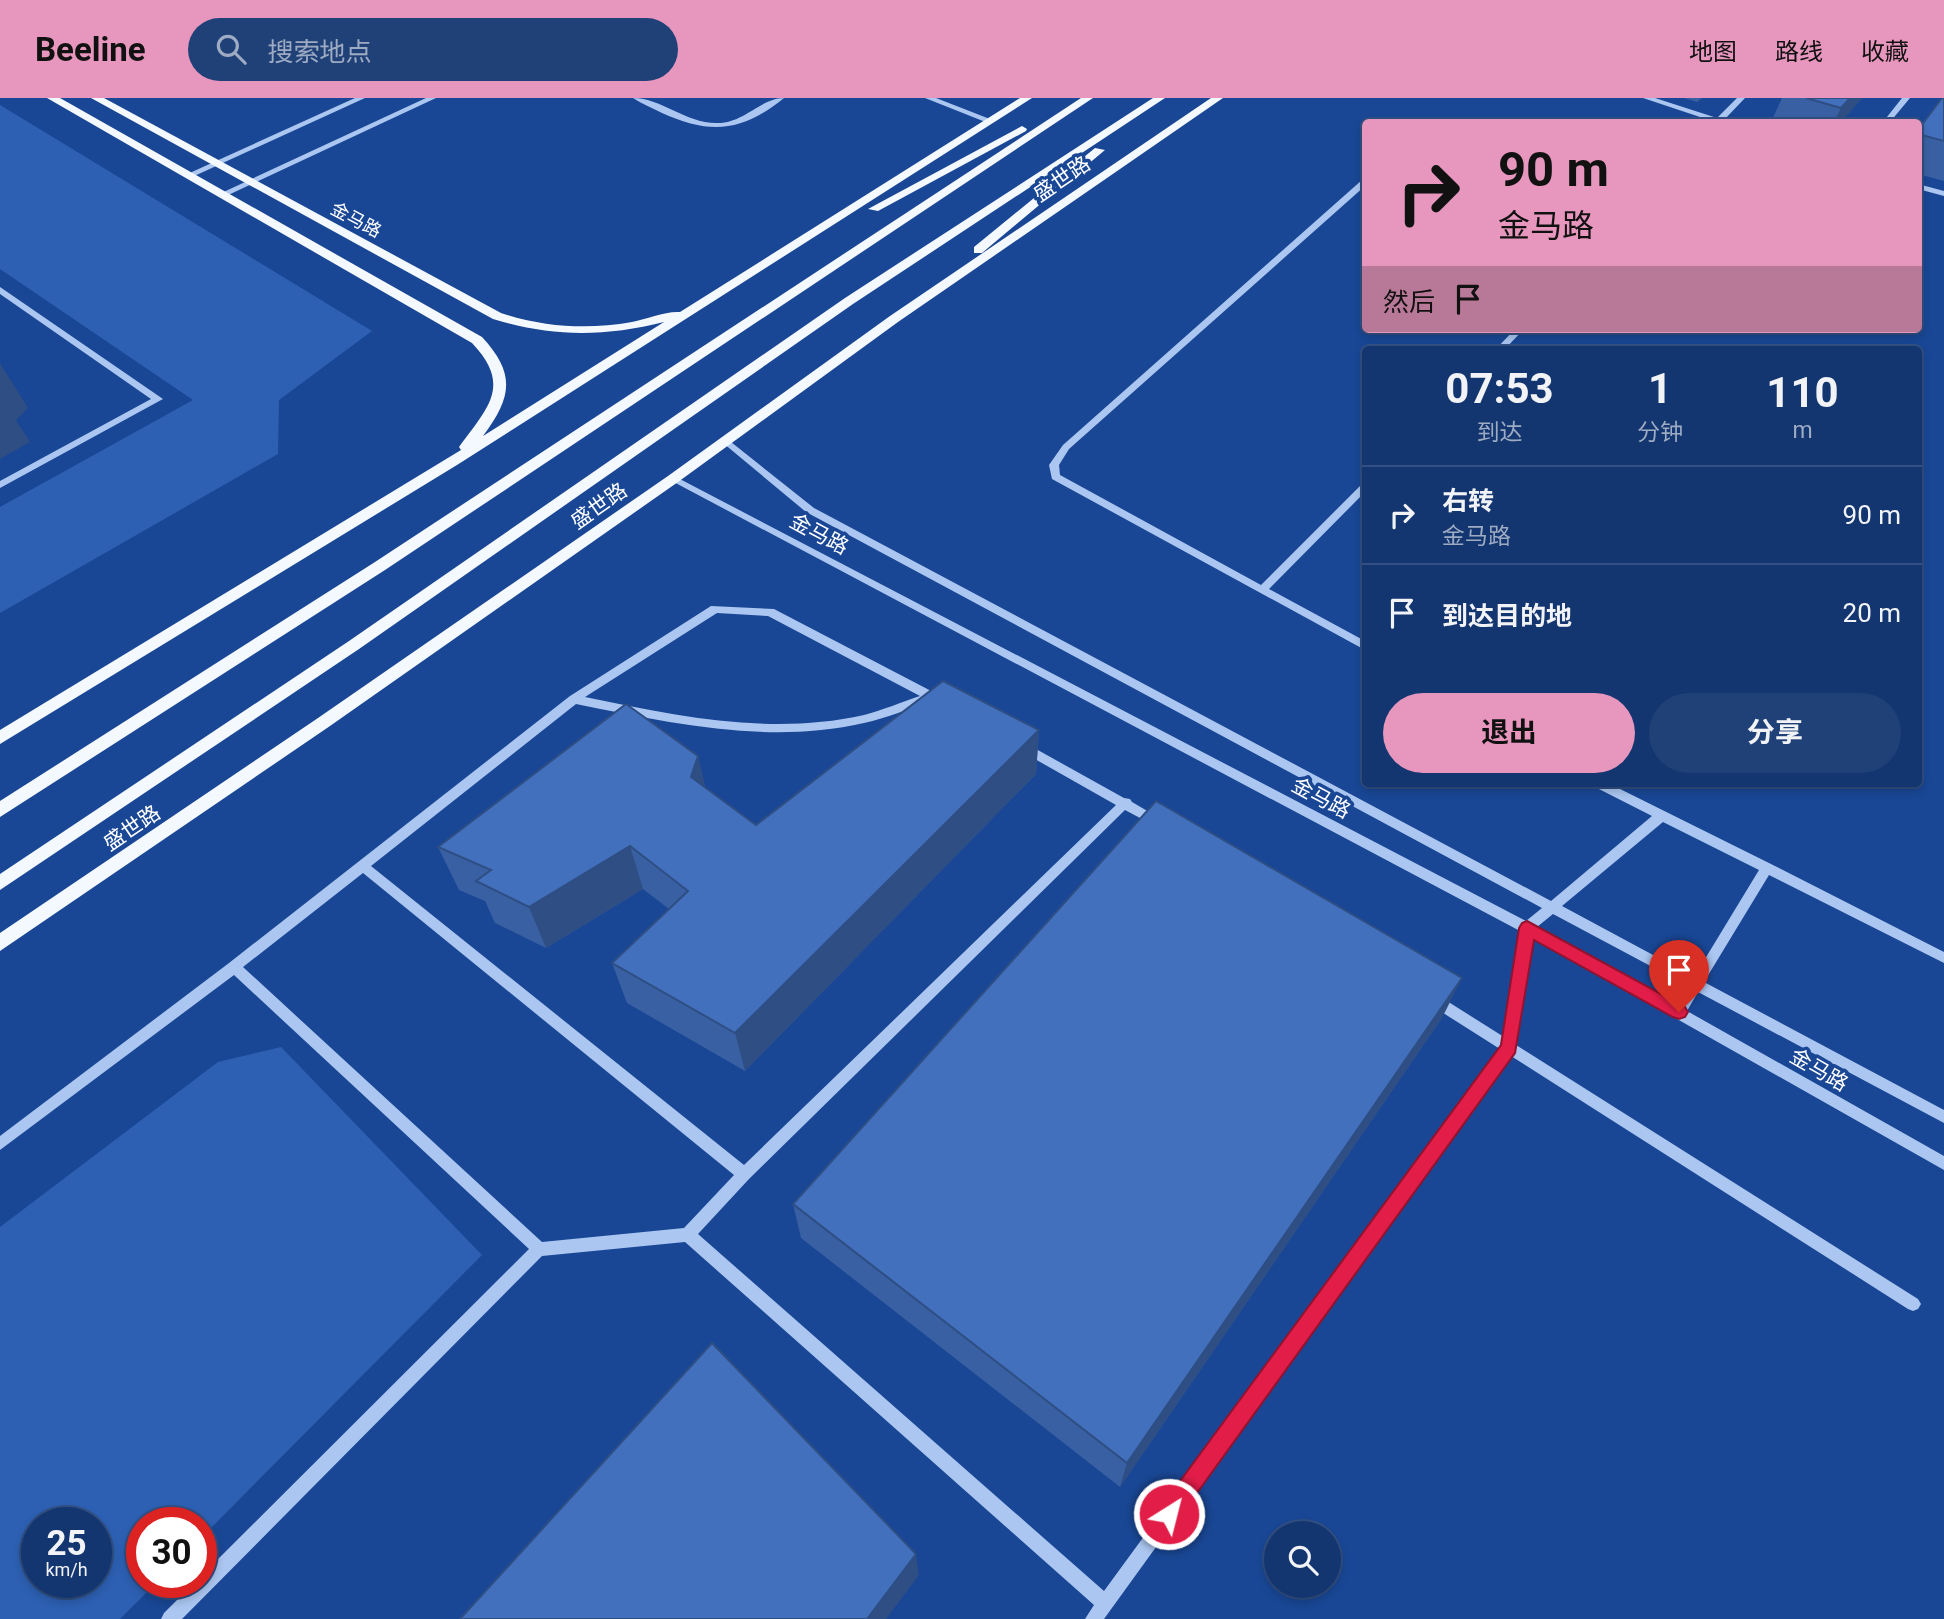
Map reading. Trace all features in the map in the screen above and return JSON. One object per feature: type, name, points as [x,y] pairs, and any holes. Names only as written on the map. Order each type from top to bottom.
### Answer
[{"type":"main road","points":[[51,98],[477,341],[489,351],[499,365],[502,380],[499,398],[490,419],[452,462]]},
{"type":"main road","name":"金马路","points":[[96,98],[497,316],[525,327],[580,332],[635,325],[694,310]]},
{"type":"main road","points":[[0,738],[452,462],[1027,98]]},
{"type":"main road","points":[[756,271],[1081,98]]},
{"type":"main road","points":[[0,810],[380,566],[1088,98]]},
{"type":"main road","points":[[894,319],[1161,98]]},
{"type":"main road","points":[[0,883],[354,645],[849,301],[1161,98]]},
{"type":"main road","name":"盛世路","points":[[0,943],[673,479],[894,319],[1218,98]]},
{"type":"street","points":[[187,176],[361,98]]},
{"type":"street","points":[[222,195],[432,98]]},
{"type":"street","points":[[637,98],[708,125],[726,125],[738,121],[780,98]]},
{"type":"street","points":[[929,98],[991,121]]},
{"type":"street","points":[[1647,98],[1711,119]]},
{"type":"street","points":[[1723,119],[1741,98]]},
{"type":"street","points":[[1888,119],[1906,98]]},
{"type":"street","points":[[1362,185],[1066,447],[1054,465],[1055,477],[1362,644]]},
{"type":"street","points":[[1922,187],[1944,194]]},
{"type":"street","points":[[0,290],[158,399],[0,485]]},
{"type":"street","points":[[1503,346],[1516,333]]},
{"type":"street","name":"金马路","points":[[726,441],[810,510],[1944,1117]]},
{"type":"street","name":"金马路","points":[[673,479],[1527,928],[1944,1163]]},
{"type":"street","points":[[1262,590],[1362,489]]},
{"type":"street","points":[[0,1144],[234,968],[575,699],[715,608],[770,612],[955,709]]},
{"type":"street","points":[[575,699],[696,723],[775,730],[861,720],[931,696]]},
{"type":"street","points":[[1016,743],[1126,802],[1172,832]]},
{"type":"street","points":[[1605,787],[1944,958]]},
{"type":"street","points":[[170,1619],[539,1249],[688,1235],[744,1174],[1126,802]]},
{"type":"street","points":[[1094,1619],[1509,1048],[1527,928],[1661,816]]},
{"type":"street","points":[[363,866],[744,1174]]},
{"type":"street","points":[[1679,1012],[1767,867]]},
{"type":"street","points":[[234,968],[539,1249]]},
{"type":"street","points":[[1428,996],[1913,1304]]},
{"type":"street","points":[[688,1235],[1104,1603]]},
{"type":"shaded area","points":[[0,105],[372,331],[279,400],[278,454],[0,613],[0,507],[193,400],[0,269]]},
{"type":"shaded area","points":[[281,1047],[482,1255],[217,1522],[217,1507],[126,1507],[126,1598],[141,1598],[120,1619],[0,1619],[0,1227],[218,1062]]},
{"type":"building","points":[[1806,98],[1850,98],[1841,108]]},
{"type":"building","points":[[1944,98],[1944,141],[1922,135],[1922,125]]},
{"type":"building","points":[[943,681],[1039,730],[735,1033],[612,963],[688,891],[630,846],[529,907],[476,881],[491,870],[438,847],[626,704],[698,756],[691,777],[756,825]]},
{"type":"building","points":[[1156,801],[1462,978],[1127,1463],[793,1204]]},
{"type":"building","points":[[712,1343],[916,1554],[867,1619],[460,1619]]},
{"type":"route","points":[[1169,1514],[1509,1048],[1527,928],[1679,1012]]}]
